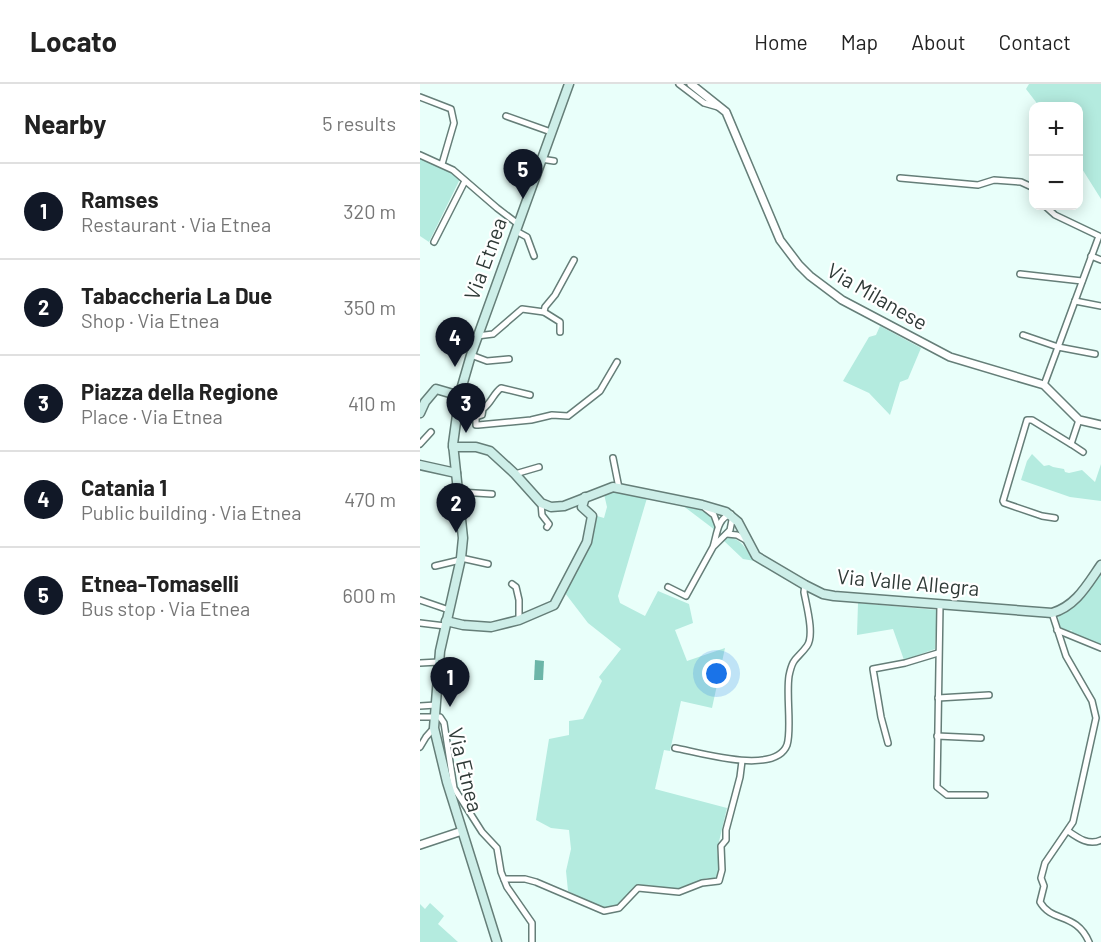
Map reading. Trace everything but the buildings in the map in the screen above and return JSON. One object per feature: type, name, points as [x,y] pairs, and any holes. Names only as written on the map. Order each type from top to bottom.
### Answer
[{"type":"main road","name":"Via Etnea","points":[[497,942],[442,767],[434,728],[439,662],[463,538],[453,447],[460,396],[477,336],[569,84]]},
{"type":"main road","points":[[420,413],[425,402],[436,389],[460,396]]},
{"type":"main road","points":[[446,624],[491,627],[519,620],[554,605],[587,542],[592,516],[583,510],[564,506],[551,507],[541,503],[490,451],[476,447],[453,447]]},
{"type":"main road","points":[[420,465],[456,474]]},
{"type":"main road","points":[[564,506],[607,487],[698,504],[731,514]]},
{"type":"main road","points":[[583,510],[585,497]]},
{"type":"main road","name":"Via Valle Allegra","points":[[731,514],[741,527],[756,556],[824,594],[847,598],[1052,613]]},
{"type":"main road","points":[[1052,613],[1075,601],[1101,565]]},
{"type":"street","points":[[678,84],[704,103],[722,107]]},
{"type":"street","name":"Via Milanese","points":[[691,84],[722,107],[729,117],[780,240],[810,276],[842,300],[950,357],[1044,386],[1079,420]]},
{"type":"street","points":[[420,97],[451,109],[454,123],[442,164]]},
{"type":"street","points":[[506,116],[551,132]]},
{"type":"street","points":[[420,155],[453,170],[496,208],[527,237],[534,256]]},
{"type":"street","points":[[541,159],[554,161]]},
{"type":"street","points":[[900,178],[978,185],[994,180],[1021,182],[1029,186]]},
{"type":"street","points":[[434,242],[465,181]]},
{"type":"street","points":[[1044,386],[1099,236],[1055,215],[1049,210]]},
{"type":"street","points":[[1091,256],[1101,260]]},
{"type":"street","points":[[544,312],[574,260]]},
{"type":"street","points":[[1020,274],[1082,281]]},
{"type":"street","points":[[1075,301],[1101,306]]},
{"type":"street","points":[[477,336],[493,334],[522,309],[544,312],[560,322],[560,332]]},
{"type":"street","points":[[1023,335],[1058,347],[1095,354]]},
{"type":"street","points":[[471,355],[486,361],[509,359]]},
{"type":"street","points":[[476,417],[476,425],[478,425],[531,420],[552,415],[568,416],[600,391],[617,362]]},
{"type":"street","points":[[457,416],[482,415],[483,409],[492,402],[495,393],[501,388],[530,395]]},
{"type":"street","points":[[1055,518],[1032,513],[1003,501],[1025,422],[1032,420],[1083,452]]},
{"type":"street","points":[[1071,444],[1079,420],[1101,424]]},
{"type":"street","points":[[420,444],[431,432]]},
{"type":"street","points":[[613,458],[619,488]]},
{"type":"street","points":[[515,474],[539,467]]},
{"type":"street","points":[[446,505],[460,497],[492,494]]},
{"type":"street","points":[[541,503],[542,515],[549,524],[548,527]]},
{"type":"street","points":[[698,504],[714,515],[718,528]]},
{"type":"street","points":[[668,587],[686,596],[713,547],[731,527],[731,514],[722,518],[713,547]]},
{"type":"street","points":[[725,534],[737,535],[748,541]]},
{"type":"street","points":[[435,566],[460,559],[488,564]]},
{"type":"street","points":[[512,584],[516,587],[519,600],[519,620]]},
{"type":"street","points":[[675,748],[742,761],[776,756],[784,749],[787,744],[788,686],[793,660],[809,642],[809,587]]},
{"type":"street","points":[[420,600],[449,610]]},
{"type":"street","points":[[940,605],[937,787],[947,795],[985,795]]},
{"type":"street","points":[[1052,613],[1066,656],[1092,700],[1096,718],[1074,816],[1068,831],[1047,858],[1041,878],[1044,886],[1041,905],[1079,926],[1089,942]]},
{"type":"street","points":[[420,624],[446,624]]},
{"type":"street","points":[[1057,630],[1101,648]]},
{"type":"street","points":[[888,743],[873,669],[939,653]]},
{"type":"street","points":[[420,663],[439,662]]},
{"type":"street","points":[[938,698],[989,695]]},
{"type":"street","points":[[420,706],[436,705]]},
{"type":"street","points":[[420,717],[435,715],[440,717],[444,723],[454,788],[482,832],[497,848],[507,887],[532,923],[532,942]]},
{"type":"street","points":[[420,747],[434,728]]},
{"type":"street","points":[[937,736],[981,738]]},
{"type":"street","points":[[504,879],[525,879],[536,882],[604,911],[619,908],[638,888],[679,892],[693,886],[716,882],[721,877],[722,846],[726,840],[726,830],[742,761]]},
{"type":"street","points":[[420,845],[462,831]]},
{"type":"street","points":[[1068,831],[1087,842],[1098,843],[1101,840]]},
{"type":"shaded area","points":[[1029,84],[1101,84],[1101,199],[1083,170],[1083,102],[1036,102],[1026,89]]},
{"type":"shaded area","points":[[420,157],[450,171],[460,179],[429,242],[420,236]]},
{"type":"shaded area","points":[[880,326],[921,348],[908,379],[900,382],[890,415],[869,393],[843,381],[869,337],[876,335]]},
{"type":"shaded area","points":[[1032,454],[1044,466],[1064,469],[1069,473],[1082,470],[1095,482],[1101,464],[1101,501],[1070,497],[1021,480],[1027,461]]},
{"type":"shaded area","points":[[615,491],[647,498],[618,596],[620,603],[645,616],[658,591],[689,604],[693,623],[675,630],[687,661],[725,648],[712,708],[681,701],[670,751],[664,750],[655,789],[727,808],[717,850],[718,877],[707,878],[673,890],[636,885],[621,903],[608,907],[594,904],[568,891],[566,871],[571,849],[569,830],[551,828],[536,820],[549,739],[569,735],[569,721],[583,719],[602,681],[599,677],[621,649],[588,623],[565,593],[589,545],[597,516],[604,518],[607,507],[604,494]]},
{"type":"shaded area","points":[[682,505],[708,515],[712,519],[715,530]]},
{"type":"shaded area","points":[[728,537],[741,543],[755,561],[743,559],[723,540]]},
{"type":"shaded area","points":[[1101,572],[1101,645],[1071,632],[1072,630],[1060,627],[1058,616],[1076,605]]},
{"type":"shaded area","points":[[858,603],[937,610],[935,649],[904,660],[893,629],[857,635]]},
{"type":"shaded area","points":[[535,660],[544,661],[543,680],[534,680]]},
{"type":"shaded area","points":[[430,903],[444,916],[438,924],[458,942],[420,942],[420,904],[425,909]]},
{"type":"place","name":"Etnea-Tomaselli","points":[[523,199]]},
{"type":"place","name":"Catania 1","points":[[455,367]]},
{"type":"place","name":"Piazza della Regione","points":[[466,433]]},
{"type":"place","name":"Tabaccheria La Due","points":[[456,533]]},
{"type":"place","name":"Ramses","points":[[450,707]]}]
